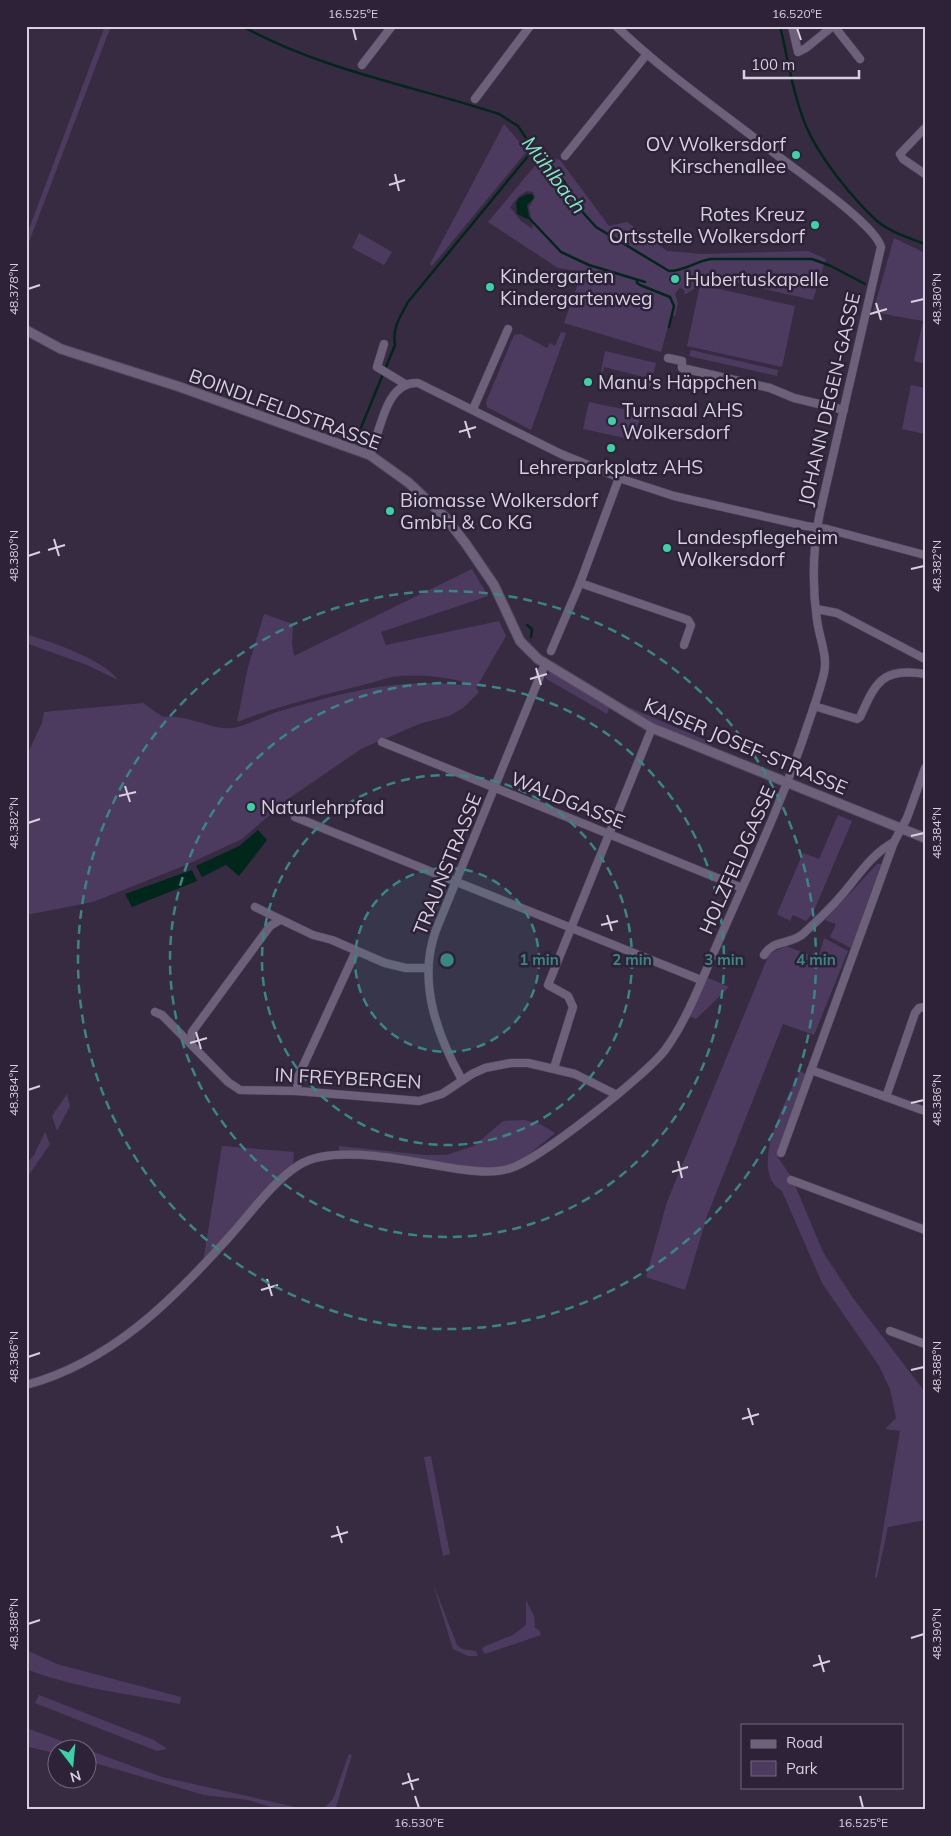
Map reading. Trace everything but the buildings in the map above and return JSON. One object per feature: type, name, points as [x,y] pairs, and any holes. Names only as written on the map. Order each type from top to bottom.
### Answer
[{"type":"street","points":[[362,65],[392,26]]},
{"type":"street","points":[[474,99],[530,26]]},
{"type":"street","points":[[565,156],[647,54],[616,26]]},
{"type":"street","points":[[792,26],[798,52],[806,48],[833,26],[860,59]]},
{"type":"street","name":"JOHANN DEGEN-GASSE","points":[[647,54],[824,191],[877,238],[881,247],[817,527],[815,542],[816,610],[825,666],[788,784]]},
{"type":"street","points":[[925,128],[898,155],[925,174]]},
{"type":"street","points":[[473,409],[508,328]]},
{"type":"street","name":"BOINDLFELDSTRASSE","points":[[26,330],[61,349],[180,387],[370,455],[408,483],[430,503],[466,544],[494,585],[516,634]]},
{"type":"street","points":[[384,344],[378,362],[380,370],[405,384]]},
{"type":"street","points":[[668,358],[682,362],[682,368],[770,388],[794,398],[844,410]]},
{"type":"street","points":[[370,455],[392,395],[405,384],[418,383],[561,454],[619,478],[674,496],[817,527],[925,555]]},
{"type":"street","points":[[551,651],[580,584],[619,478]]},
{"type":"street","points":[[580,584],[688,620],[691,625],[684,645]]},
{"type":"street","points":[[816,610],[837,612],[925,659]]},
{"type":"street","name":"KAISER JOSEF-STRASSE","points":[[516,634],[527,650],[545,664],[652,728],[925,838]]},
{"type":"street","name":"TRAUNSTRASSE","points":[[462,1080],[443,1042],[436,1019],[427,968],[432,942],[545,664]]},
{"type":"street","points":[[814,706],[857,718],[860,717],[877,683],[882,678],[902,672],[925,674]]},
{"type":"street","points":[[554,1068],[573,1007],[568,996],[548,985],[652,728]]},
{"type":"street","name":"WALDGASSE","points":[[382,742],[742,888]]},
{"type":"street","points":[[781,1153],[894,842],[907,818],[925,768]]},
{"type":"street","name":"HOLZFELDGASSE","points":[[26,1385],[70,1371],[96,1357],[135,1330],[197,1274],[272,1189],[289,1173],[309,1160],[328,1154],[344,1154],[477,1171],[508,1170],[540,1152],[615,1094],[660,1057],[676,1033],[788,784]]},
{"type":"street","points":[[295,817],[701,980]]},
{"type":"street","points":[[764,955],[774,944],[802,936],[838,899],[866,866],[894,842]]},
{"type":"street","points":[[255,907],[280,920],[394,966],[427,968]]},
{"type":"street","points":[[191,1042],[190,1036],[203,1017],[270,926],[280,920]]},
{"type":"street","points":[[297,1090],[298,1077],[356,951]]},
{"type":"street","points":[[886,1096],[915,1013],[919,1008],[925,1007]]},
{"type":"street","name":"IN FREYBERGEN","points":[[155,1012],[162,1014],[236,1089],[297,1090],[419,1101],[442,1094],[462,1080],[485,1068],[510,1063],[554,1068],[575,1074],[615,1094]]},
{"type":"street","points":[[811,1070],[925,1111]]},
{"type":"street","points":[[791,1180],[925,1230]]},
{"type":"street","points":[[890,1331],[925,1344]]},
{"type":"green space","points":[[105,26],[111,26],[26,250],[26,237]]},
{"type":"green space","points":[[504,124],[527,151],[432,266],[430,264]]},
{"type":"green space","points":[[544,155],[560,160],[609,226],[627,222],[667,251],[702,254],[808,251],[826,259],[813,300],[712,277],[701,285],[795,306],[782,367],[687,346],[700,285],[684,295],[685,291],[680,287],[675,294],[678,303],[675,316],[671,315],[661,352],[564,323],[582,272],[558,268],[488,222]],"holes":[[[527,191],[533,192],[535,197],[529,207],[533,229],[521,221],[510,207],[519,196]]]},
{"type":"green space","points":[[359,233],[392,252],[384,265],[352,248]]},
{"type":"green space","points":[[894,238],[925,253],[925,364],[914,361],[923,321],[873,312]]},
{"type":"green space","points":[[561,332],[566,333],[531,430],[487,407],[486,402],[514,335],[521,334],[547,348],[550,343],[555,346]]},
{"type":"green space","points":[[691,350],[778,370],[777,376],[689,356]]},
{"type":"green space","points":[[605,351],[656,363],[650,387],[642,386],[644,377],[604,367],[603,373],[601,372]]},
{"type":"green space","points":[[911,385],[925,388],[925,434],[902,429]]},
{"type":"green space","name":"Turnsaal AHS Wolkersdorf","points":[[589,402],[641,413],[634,440],[583,429]]},
{"type":"green space","points":[[472,569],[488,596],[381,632],[386,645],[499,621],[506,636],[476,688],[479,692],[463,708],[449,716],[419,724],[361,749],[288,799],[242,839],[186,865],[93,902],[26,915],[26,757],[42,723],[44,712],[143,703],[163,717],[182,718],[218,727],[234,728],[277,712],[345,693],[415,683],[462,685],[461,681],[436,677],[392,677],[294,703],[237,722],[248,667],[264,614],[293,624],[292,643],[294,656]]},
{"type":"green space","points":[[26,634],[89,658],[111,672],[118,680],[87,665],[26,643]]},
{"type":"green space","points":[[550,672],[609,708],[607,714],[545,678]]},
{"type":"green space","points":[[631,708],[712,743],[710,747],[656,726],[629,710]]},
{"type":"green space","points":[[838,815],[852,821],[813,913],[806,921],[793,915],[790,921],[777,914],[803,853],[819,859]]},
{"type":"green space","points":[[877,864],[881,864],[851,948],[830,937],[836,924],[825,920]]},
{"type":"green space","points":[[824,938],[848,951],[814,1035],[783,1024],[707,1216],[685,1290],[646,1277],[667,1202],[769,954],[786,946],[812,956],[813,953],[819,956]]},
{"type":"green space","points":[[706,977],[729,987],[696,1019],[688,1016]]},
{"type":"green space","points":[[800,1071],[805,1074],[777,1156],[792,1178],[823,1252],[853,1298],[925,1392],[925,1520],[888,1527],[877,1578],[875,1577],[900,1431],[885,1429],[896,1418],[890,1389],[879,1366],[822,1283],[782,1191],[772,1181],[768,1167],[773,1133]]},
{"type":"green space","points":[[67,1094],[70,1106],[57,1131],[52,1116]]},
{"type":"green space","points":[[524,1120],[540,1124],[555,1133],[522,1160],[505,1167],[477,1169],[339,1151],[339,1146],[425,1155],[446,1155],[474,1146],[503,1121]]},
{"type":"green space","points":[[45,1132],[50,1144],[26,1179],[26,1165],[34,1155]]},
{"type":"green space","points":[[222,1146],[294,1152],[293,1166],[203,1262]]},
{"type":"green space","points":[[431,1456],[450,1554],[443,1556],[424,1457]]},
{"type":"green space","points":[[432,1581],[457,1645],[462,1649],[476,1651],[478,1656],[468,1656],[453,1649]]},
{"type":"green space","points":[[526,1600],[534,1616],[535,1628],[539,1630],[541,1635],[485,1654],[482,1649],[485,1646],[513,1635],[526,1625]]},
{"type":"green space","points":[[26,1650],[57,1664],[181,1697],[180,1704],[102,1690],[44,1676],[26,1669]]},
{"type":"green space","points":[[39,1695],[154,1740],[167,1749],[157,1751],[35,1703]]},
{"type":"green space","points":[[29,1729],[54,1738],[48,1738],[48,1752],[26,1746]]},
{"type":"green space","points":[[98,1754],[162,1777],[309,1810],[281,1810],[248,1800],[204,1795],[98,1764]]},
{"type":"green space","points":[[349,1754],[352,1755],[335,1810],[323,1810],[333,1799]]},
{"type":"shaded area","points":[[532,194],[534,198],[527,205],[529,217],[527,219],[517,214],[516,203],[519,198]]},
{"type":"shaded area","points":[[258,830],[267,840],[239,876],[226,865],[202,877],[196,866],[239,846]]},
{"type":"shaded area","points":[[192,870],[197,881],[132,907],[125,894]]},
{"type":"waterway","name":"Mühlbach","points":[[242,26],[272,41],[336,66],[499,114],[518,126],[534,150],[553,167],[564,181],[578,207],[596,227],[669,271],[675,271],[711,259],[812,259],[831,266],[865,284]]},
{"type":"waterway","points":[[780,26],[801,114],[819,151],[847,189],[877,221],[894,232],[925,244]]},
{"type":"waterway","points":[[368,442],[360,435],[360,430],[395,345],[396,328],[408,302],[533,150]]},
{"type":"waterway","points":[[529,218],[561,252],[589,265],[645,282]]},
{"type":"waterway","points":[[637,280],[637,283],[640,285],[670,297],[674,306],[669,327]]},
{"type":"waterway","points":[[527,625],[532,629],[531,637]]},
{"type":"place","name":"OV Wolkersdorf Kirschenallee","points":[[796,155]]},
{"type":"place","name":"Rotes Kreuz Ortsstelle Wolkersdorf","points":[[815,225]]},
{"type":"place","name":"Hubertuskapelle","points":[[675,279]]},
{"type":"place","name":"Kindergarten Kindergartenweg","points":[[490,287]]},
{"type":"place","name":"Manu's Häppchen","points":[[588,382]]},
{"type":"place","name":"Turnsaal AHS Wolkersdorf","points":[[612,421]]},
{"type":"place","name":"Lehrerparkplatz AHS","points":[[611,448]]},
{"type":"place","name":"Biomasse Wolkersdorf GmbH & Co KG","points":[[390,511]]},
{"type":"place","name":"Landespflegeheim Wolkersdorf","points":[[667,548]]},
{"type":"place","name":"Naturlehrpfad","points":[[251,807]]}]
